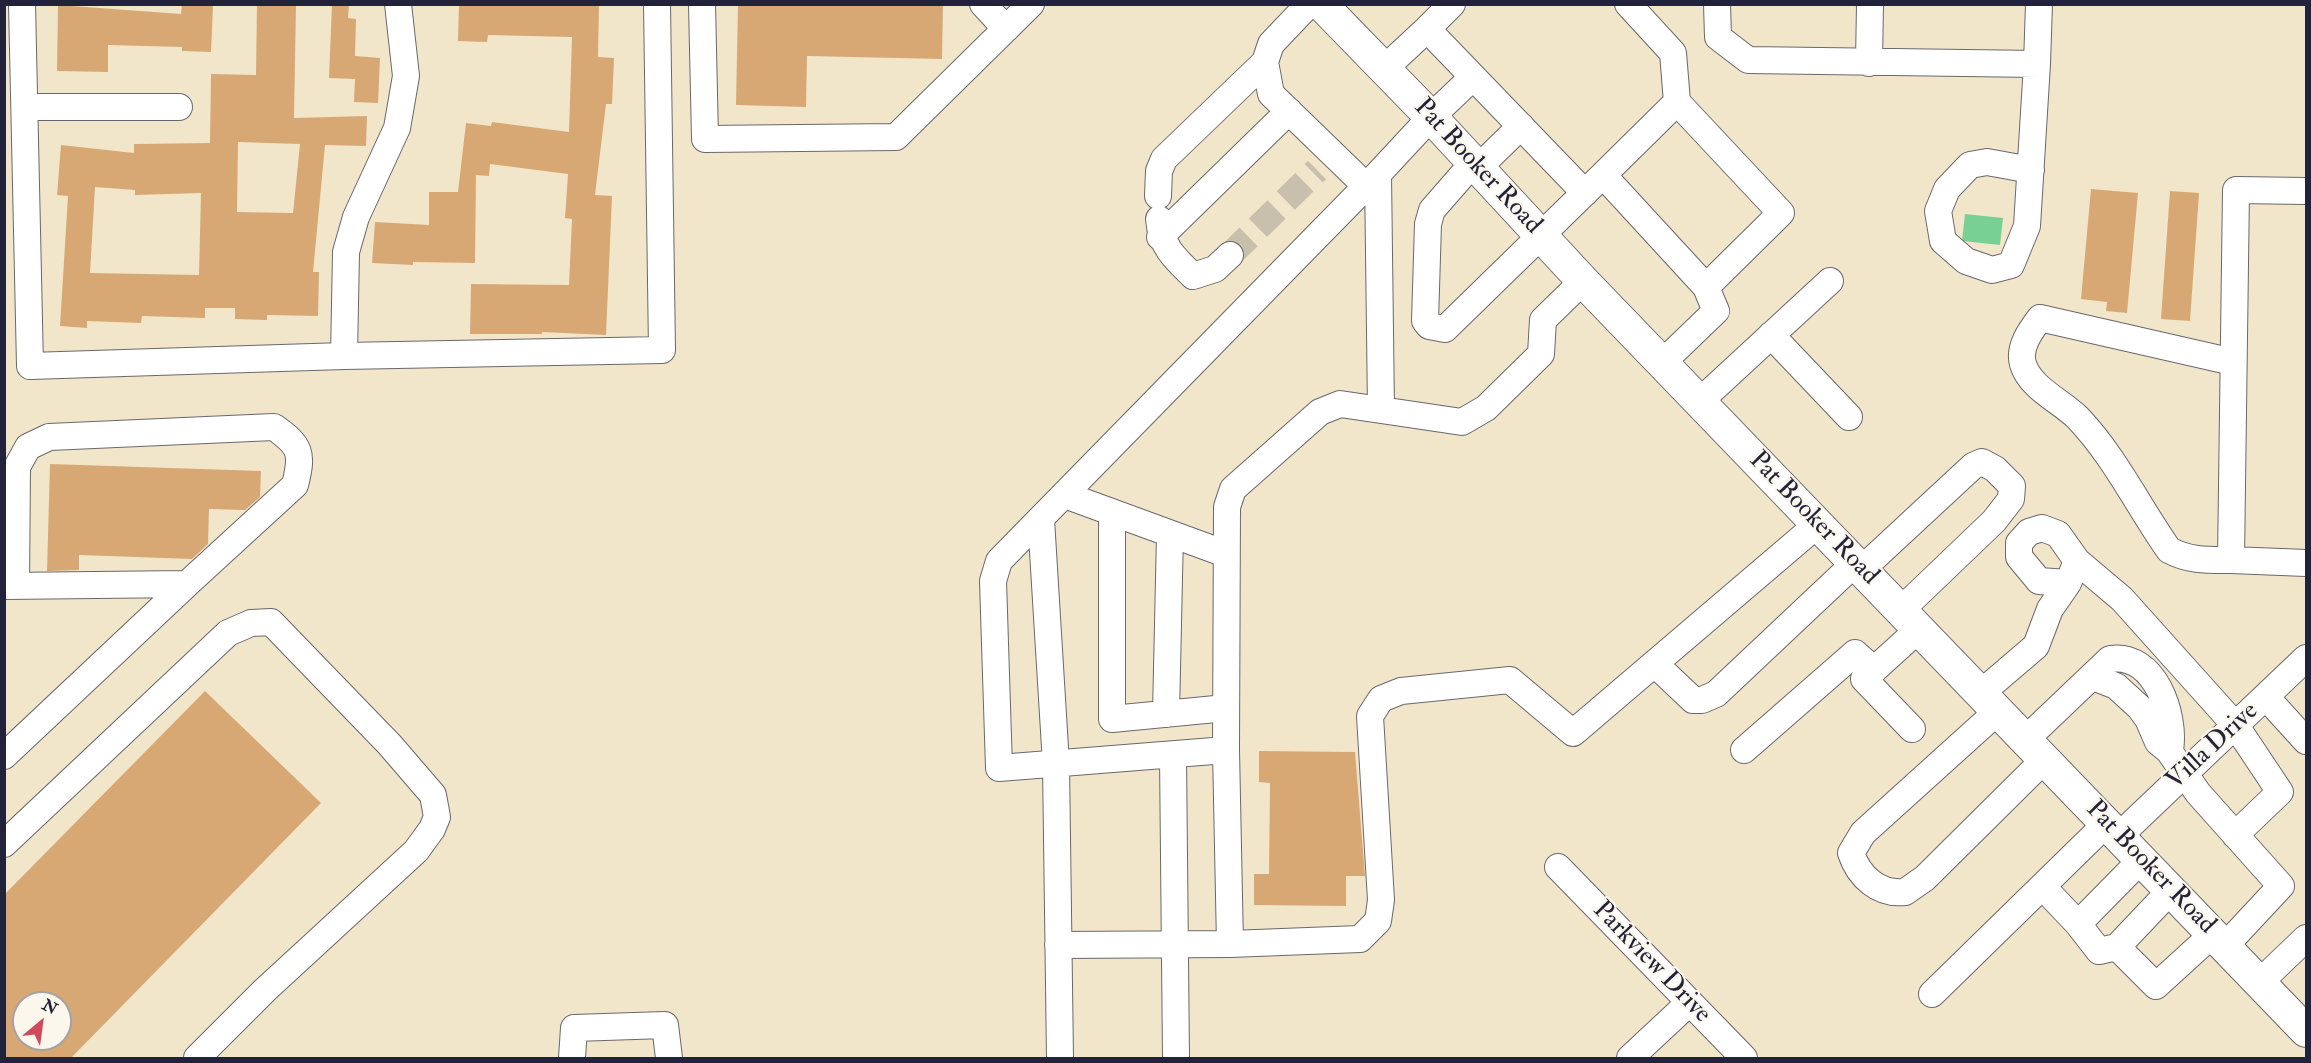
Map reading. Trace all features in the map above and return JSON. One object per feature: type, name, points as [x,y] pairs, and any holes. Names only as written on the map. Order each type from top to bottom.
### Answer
[{"type":"main road","name":"Pat Booker Road","points":[[1321,4],[1431,117],[1699,402],[2307,1031]]},
{"type":"street","points":[[22,4],[30,366],[344,356],[662,350],[657,4]]},
{"type":"street","points":[[344,356],[346,252],[356,217],[397,128],[406,76],[399,4]]},
{"type":"street","points":[[702,4],[705,139],[896,137],[1031,4]]},
{"type":"street","points":[[983,4],[1006,29]]},
{"type":"street","points":[[1230,255],[1215,269],[1193,276],[1171,256],[1160,237],[1159,171],[1164,159],[1265,62],[1271,44],[1309,4]]},
{"type":"street","points":[[1384,69],[1452,4]]},
{"type":"street","points":[[1628,4],[1673,53],[1677,102],[1781,213],[1706,287]]},
{"type":"street","points":[[1718,4],[1718,37],[1748,60],[2037,64]]},
{"type":"street","points":[[1869,63],[1870,4]]},
{"type":"street","points":[[2031,170],[1986,162],[1970,165],[1947,189],[1938,211],[1942,241],[1966,261],[1992,270],[2011,265],[2027,226],[2031,170],[2037,64],[2039,4]]},
{"type":"street","points":[[1427,29],[1585,193]]},
{"type":"street","points":[[1265,62],[1271,94],[1289,111],[1325,162],[1372,180]]},
{"type":"street","points":[[1226,750],[999,768],[993,581],[999,561],[1431,117],[1473,77]]},
{"type":"street","points":[[1521,126],[1475,166],[1432,210],[1428,224],[1425,321],[1429,326],[1445,329],[1677,102]]},
{"type":"street","points":[[25,107],[179,107]]},
{"type":"street","points":[[1160,237],[1289,111]]},
{"type":"street","points":[[1603,175],[1706,287],[1716,310],[1662,363]]},
{"type":"street","points":[[1372,180],[1381,410]]},
{"type":"street","points":[[2231,560],[2236,190],[2307,191]]},
{"type":"street","points":[[1230,944],[1226,750],[1226,554],[1227,507],[1233,489],[1320,412],[1340,404],[1462,422],[1486,408],[1541,354],[1543,320],[1583,281]]},
{"type":"street","points":[[1699,402],[1830,281]]},
{"type":"street","points":[[2234,362],[2040,318],[2028,335],[2021,356],[2024,366],[2034,381],[2076,416],[2106,449],[2169,550],[2179,556],[2201,561],[2307,563]]},
{"type":"street","points":[[1771,335],[1850,417]]},
{"type":"street","points":[[5,755],[295,485],[301,463],[294,441],[274,427],[49,437],[28,447],[17,467],[10,586],[187,584]]},
{"type":"street","points":[[1655,664],[1693,700],[1702,700],[1716,694],[1973,466],[1982,462],[2012,486],[2012,499],[1910,620],[1874,670],[1864,679],[1912,729]]},
{"type":"street","points":[[1065,495],[1226,554]]},
{"type":"street","points":[[1112,512],[1112,719],[1226,708]]},
{"type":"street","points":[[1041,519],[1056,764],[1060,1059]]},
{"type":"street","points":[[1058,945],[1230,944],[1360,939],[1378,921],[1381,900],[1370,716],[1381,699],[1401,691],[1510,680],[1573,733],[1818,524]]},
{"type":"street","points":[[1166,714],[1170,534]]},
{"type":"street","points":[[2117,947],[2156,986],[2219,940],[2281,886],[2198,794],[2169,752],[2158,742],[2148,719],[2134,702],[2116,686],[2093,677],[1925,878],[1905,892],[1879,890],[1856,868],[1851,853],[1863,833],[1990,702],[2036,646],[2050,609],[2072,572],[2122,599],[2236,726],[2280,792],[2235,835]]},
{"type":"street","points":[[4,844],[228,633],[251,623],[271,622],[390,745],[433,795],[437,817],[432,829],[416,851],[265,990],[197,1059]]},
{"type":"street","points":[[1744,750],[1856,653],[1874,670]]},
{"type":"street","name":"Villa Drive","points":[[1932,994],[2043,887],[2185,774],[2307,658]]},
{"type":"street","points":[[2266,697],[2307,741]]},
{"type":"street","points":[[1173,755],[1176,1059]]},
{"type":"street","points":[[2078,924],[2142,859]]},
{"type":"street","name":"Parkview Drive","points":[[1558,867],[1743,1059]]},
{"type":"street","points":[[2043,887],[2078,924],[2099,951],[2117,947],[2171,890]]},
{"type":"street","points":[[2260,982],[2307,938]]},
{"type":"street","points":[[1630,1059],[1689,1003]]},
{"type":"street","points":[[572,1059],[574,1028],[664,1024],[669,1059]]},
{"type":"green space","points":[[1965,214],[2003,218],[2000,245],[1962,241]]},
{"type":"building","points":[[182,4],[213,6],[211,52],[182,51],[182,47],[108,45],[108,72],[57,71],[58,5],[181,14]]},
{"type":"building","points":[[257,4],[296,4],[294,118],[367,116],[366,146],[325,145],[313,272],[319,272],[318,316],[267,315],[267,320],[235,319],[235,308],[205,308],[205,318],[142,316],[141,323],[87,321],[87,328],[60,326],[68,196],[57,195],[61,145],[134,153],[134,144],[210,143],[211,74],[256,75]],"holes":[[[238,142],[300,144],[293,213],[237,212]],[[95,187],[135,190],[135,195],[201,193],[199,275],[90,273]]]},
{"type":"building","points":[[332,4],[349,4],[348,18],[356,19],[355,56],[380,58],[378,103],[354,102],[355,79],[329,78]]},
{"type":"building","points":[[459,4],[599,4],[598,57],[614,58],[612,104],[606,104],[595,195],[612,196],[606,335],[542,332],[542,334],[470,334],[471,284],[569,285],[572,219],[565,218],[568,174],[490,164],[489,176],[476,175],[475,263],[413,262],[413,265],[372,263],[375,222],[429,225],[429,192],[458,192],[466,123],[491,126],[492,122],[569,132],[572,37],[488,35],[487,42],[458,41]]},
{"type":"building","points":[[738,4],[943,4],[942,59],[807,56],[806,107],[736,105]]},
{"type":"building","points":[[2091,189],[2138,193],[2127,313],[2106,311],[2107,302],[2081,299]]},
{"type":"building","points":[[2170,191],[2199,193],[2190,321],[2161,319]]},
{"type":"building","points":[[50,464],[261,471],[260,497],[245,510],[209,509],[208,544],[192,559],[79,555],[79,570],[47,571]]},
{"type":"building","points":[[205,691],[321,803],[70,1059],[4,1059],[4,895]]},
{"type":"building","points":[[1259,751],[1355,752],[1365,876],[1346,876],[1346,906],[1254,905],[1254,874],[1269,874],[1270,783],[1259,782]]},
{"type":"tunnel","points":[[1230,255],[1317,170]]}]
